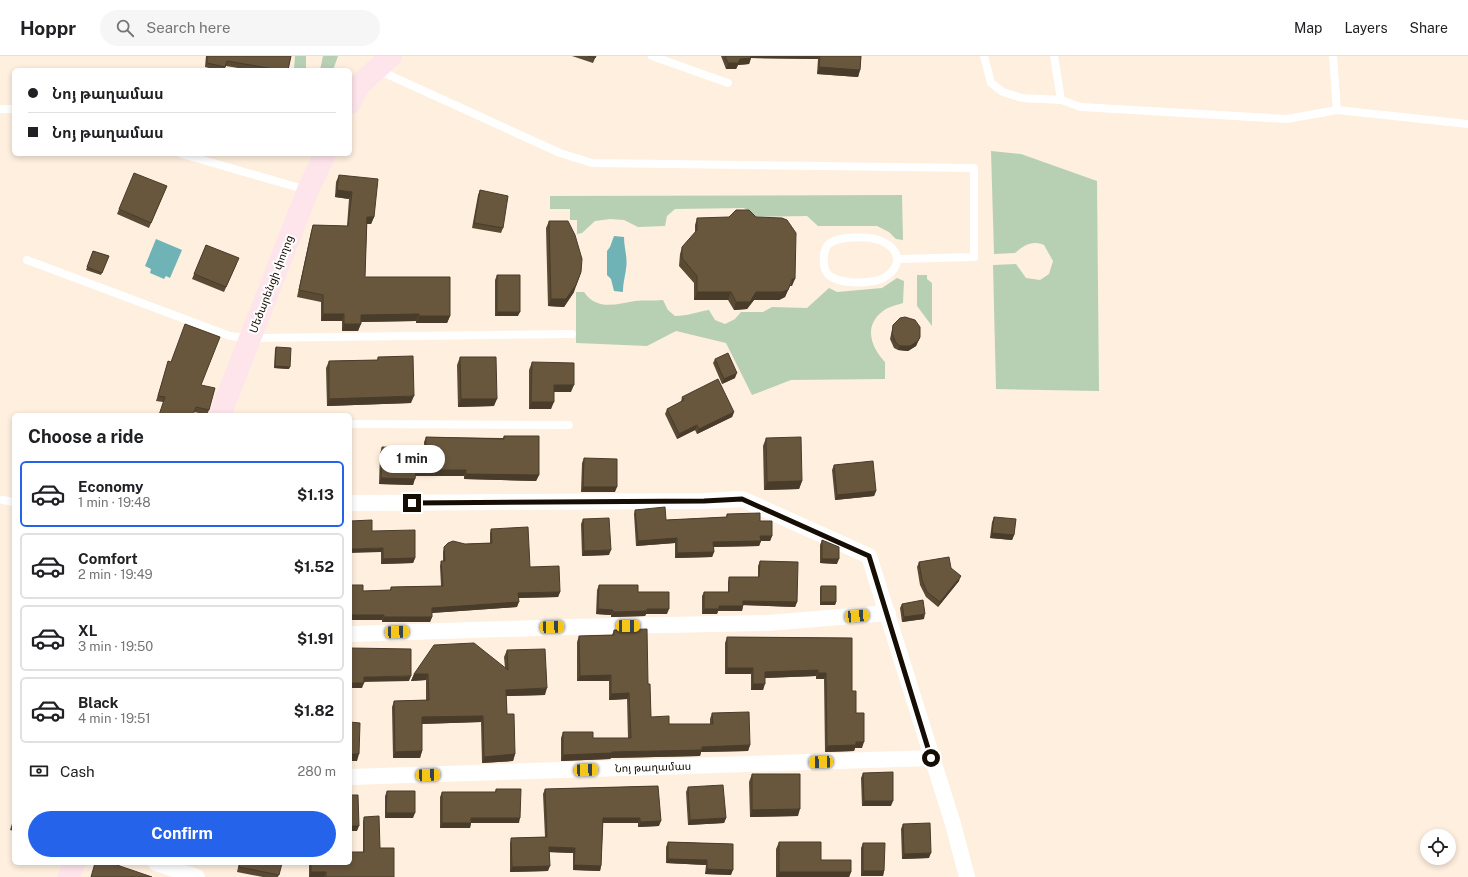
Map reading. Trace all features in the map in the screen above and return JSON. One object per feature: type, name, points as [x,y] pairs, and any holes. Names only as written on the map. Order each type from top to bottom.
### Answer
[{"type":"street","points":[[352,99],[358,86],[384,63]]},
{"type":"street","name":"Մեծարենցի փողոց","points":[[221,413],[308,190],[324,156]]},
{"type":"street","points":[[352,503],[704,501],[742,499],[869,556],[888,613],[931,758],[953,824],[967,877]]},
{"type":"street","points":[[352,634],[568,627],[768,623],[888,613]]},
{"type":"street","name":"Նոյ թաղամաս","points":[[352,778],[931,758]]},
{"type":"street","points":[[69,877],[73,865]]},
{"type":"street","points":[[162,865],[197,877]]},
{"type":"lane","points":[[652,56],[728,83]]},
{"type":"lane","points":[[984,56],[991,83],[1003,92],[1022,98],[1061,100],[1080,107],[1287,119],[1337,110],[1468,124]]},
{"type":"lane","points":[[1054,56],[1061,100]]},
{"type":"lane","points":[[1333,56],[1337,110]]},
{"type":"lane","points":[[384,63],[560,153],[592,163],[974,168],[974,257],[897,259]]},
{"type":"lane","points":[[0,109],[12,109]]},
{"type":"lane","points":[[189,156],[308,190]]},
{"type":"lane","points":[[845,238],[867,238],[886,243],[892,248],[897,259],[894,270],[890,275],[871,282],[847,282],[830,276],[826,271],[824,261],[826,248],[831,243],[845,238]]},
{"type":"lane","points":[[27,260],[230,336],[250,338],[572,334]]},
{"type":"lane","points":[[352,424],[569,425]]},
{"type":"lane","points":[[4,500],[12,502]]},
{"type":"green space","points":[[295,56],[306,56],[306,68],[294,68]]},
{"type":"green space","points":[[323,56],[338,56],[334,68],[320,68]]},
{"type":"green space","points":[[991,151],[1021,154],[1097,181],[1099,391],[996,389],[993,265],[1016,264],[1026,278],[1040,280],[1049,274],[1053,261],[1044,245],[1036,243],[1028,244],[1015,253],[994,254]]},
{"type":"green space","points":[[902,195],[903,240],[896,239],[889,232],[877,226],[818,226],[807,216],[755,217],[744,208],[675,209],[667,216],[665,226],[638,227],[624,220],[610,219],[595,221],[582,233],[577,234],[577,220],[570,220],[570,209],[550,209],[550,196]]},
{"type":"green space","points":[[917,275],[927,275],[927,279],[932,283],[932,326],[917,306]]},
{"type":"green space","points":[[897,278],[904,281],[903,303],[883,311],[873,323],[871,330],[871,336],[876,350],[885,362],[885,379],[791,380],[752,395],[726,343],[676,331],[647,346],[576,343],[576,292],[584,292],[595,302],[607,305],[635,301],[663,300],[668,310],[675,316],[688,315],[709,310],[715,320],[725,324],[735,319],[741,312],[763,312],[772,307],[807,308],[829,288],[837,292],[882,288]]},
{"type":"water","points":[[614,236],[624,237],[626,265],[623,292],[614,291],[611,279],[607,275],[607,251]]},
{"type":"water","points":[[156,239],[182,250],[170,278],[166,276],[164,279],[150,273],[151,269],[145,266]]},
{"type":"building","points":[[207,56],[291,56],[288,68],[267,68],[227,61],[225,67],[207,63]]},
{"type":"building","points":[[725,56],[751,56],[751,58],[740,59],[738,63],[728,63]]},
{"type":"building","points":[[820,56],[861,56],[860,70],[819,67]]},
{"type":"building","points":[[134,173],[167,186],[151,223],[119,209]]},
{"type":"building","points":[[339,175],[378,179],[374,217],[367,217],[365,277],[450,277],[450,316],[419,316],[419,314],[361,315],[361,324],[344,324],[344,314],[323,314],[323,295],[299,290],[313,225],[348,226],[352,192],[337,190]]},
{"type":"building","points":[[480,190],[508,196],[503,228],[474,223]]},
{"type":"building","points":[[736,210],[749,210],[756,217],[782,218],[787,220],[796,233],[795,279],[792,279],[788,290],[782,292],[756,292],[750,302],[736,302],[731,292],[697,292],[697,276],[682,258],[682,247],[697,230],[697,218],[729,217]]},
{"type":"building","points":[[549,221],[568,221],[575,235],[582,259],[581,272],[576,285],[566,299],[551,299]]},
{"type":"building","points":[[206,245],[239,258],[226,287],[194,274]]},
{"type":"building","points":[[93,251],[109,256],[102,273],[87,267]]},
{"type":"building","points":[[497,275],[520,275],[520,312],[497,312]]},
{"type":"building","points":[[905,317],[915,320],[920,327],[920,337],[918,341],[910,346],[900,346],[896,343],[892,334],[893,325],[900,318]]},
{"type":"building","points":[[185,324],[220,337],[201,385],[215,388],[209,410],[196,407],[194,413],[160,413],[165,397],[158,396],[168,361],[171,362]]},
{"type":"building","points":[[276,347],[291,348],[290,367],[275,366]]},
{"type":"building","points":[[728,353],[737,373],[724,379],[715,359]]},
{"type":"building","points":[[413,356],[414,396],[329,399],[329,361],[378,360],[378,357]]},
{"type":"building","points":[[460,357],[496,357],[497,399],[461,399]]},
{"type":"building","points":[[532,362],[574,363],[574,385],[554,385],[554,402],[531,402]]},
{"type":"building","points":[[718,379],[734,412],[699,429],[697,425],[679,434],[667,409],[684,400],[682,397]]},
{"type":"building","points":[[504,436],[539,436],[539,475],[466,474],[466,470],[416,470],[415,479],[381,478],[382,447],[426,449],[426,437],[504,439]]},
{"type":"building","points":[[801,437],[802,481],[767,482],[766,438]]},
{"type":"building","points":[[584,458],[617,459],[617,487],[583,487]]},
{"type":"building","points":[[873,461],[876,491],[837,495],[834,465]]},
{"type":"building","points":[[665,507],[666,520],[727,517],[727,514],[760,513],[760,521],[772,521],[772,536],[760,536],[761,541],[713,542],[714,552],[677,553],[677,538],[638,541],[635,510]]},
{"type":"building","points":[[994,517],[1016,519],[1014,535],[992,533]]},
{"type":"building","points":[[609,518],[611,550],[584,551],[583,519]]},
{"type":"building","points":[[372,520],[372,531],[415,530],[415,558],[383,559],[383,548],[352,549],[352,521]]},
{"type":"building","points":[[528,527],[530,567],[559,566],[560,592],[518,593],[519,602],[432,608],[432,617],[352,615],[352,585],[363,585],[363,591],[391,590],[391,587],[443,586],[441,561],[445,561],[444,547],[453,541],[465,544],[492,543],[491,529]]},
{"type":"building","points":[[822,540],[839,547],[839,559],[822,559]]},
{"type":"building","points":[[949,557],[951,568],[961,576],[940,602],[927,592],[922,580],[919,562]]},
{"type":"building","points":[[760,561],[798,562],[797,602],[743,601],[743,606],[719,606],[719,609],[704,609],[704,592],[729,592],[729,577],[759,577]]},
{"type":"building","points":[[599,585],[638,585],[638,592],[669,592],[669,609],[613,612],[613,610],[598,609]]},
{"type":"building","points":[[821,586],[836,586],[836,602],[821,602]]},
{"type":"building","points":[[923,600],[925,614],[904,617],[902,604]]},
{"type":"building","points":[[647,629],[648,684],[650,684],[651,717],[669,716],[669,724],[713,724],[712,713],[749,712],[750,745],[702,747],[702,750],[612,752],[563,755],[563,732],[593,732],[593,738],[631,738],[629,693],[611,694],[611,675],[580,676],[579,636],[614,635],[614,630]]},
{"type":"building","points":[[727,637],[852,638],[852,691],[856,691],[856,713],[864,713],[864,742],[856,742],[856,745],[827,746],[826,673],[818,673],[818,670],[765,672],[765,684],[753,684],[753,668],[727,668]]},
{"type":"building","points":[[474,643],[508,670],[507,650],[545,649],[547,688],[506,690],[507,714],[514,714],[515,754],[484,757],[483,716],[422,717],[422,751],[395,752],[394,701],[429,700],[428,674],[414,674],[434,645]]},
{"type":"building","points":[[352,648],[411,649],[411,676],[364,677],[364,683],[352,683]]},
{"type":"building","points":[[352,722],[360,723],[359,754],[352,754]]},
{"type":"building","points":[[893,772],[893,801],[864,801],[863,773]]},
{"type":"building","points":[[752,774],[800,774],[800,809],[752,810]]},
{"type":"building","points":[[723,785],[726,818],[690,820],[688,787]]},
{"type":"building","points":[[658,786],[661,821],[640,822],[640,818],[603,818],[601,866],[574,865],[575,848],[549,847],[550,866],[512,867],[511,838],[547,837],[545,789]]},
{"type":"building","points":[[496,789],[521,789],[520,818],[471,818],[471,823],[442,823],[442,792],[496,792]]},
{"type":"building","points":[[387,791],[415,791],[415,813],[386,813]]},
{"type":"building","points":[[352,795],[358,795],[359,826],[352,826]]},
{"type":"building","points":[[379,816],[380,848],[394,848],[394,877],[326,877],[326,872],[311,872],[311,865],[352,865],[352,852],[364,852],[364,817]]},
{"type":"building","points":[[930,823],[931,853],[904,854],[903,824]]},
{"type":"building","points":[[668,842],[733,844],[733,870],[707,869],[707,860],[668,859]]},
{"type":"building","points":[[779,842],[821,842],[821,860],[851,860],[851,872],[779,872]]},
{"type":"building","points":[[863,843],[885,843],[884,871],[863,871]]},
{"type":"building","points":[[94,865],[117,865],[152,877],[91,877]]},
{"type":"building","points":[[240,865],[282,865],[279,875],[239,867]]},
{"type":"route","points":[[412,503],[704,501],[742,499],[869,556],[888,613],[931,758]]}]
